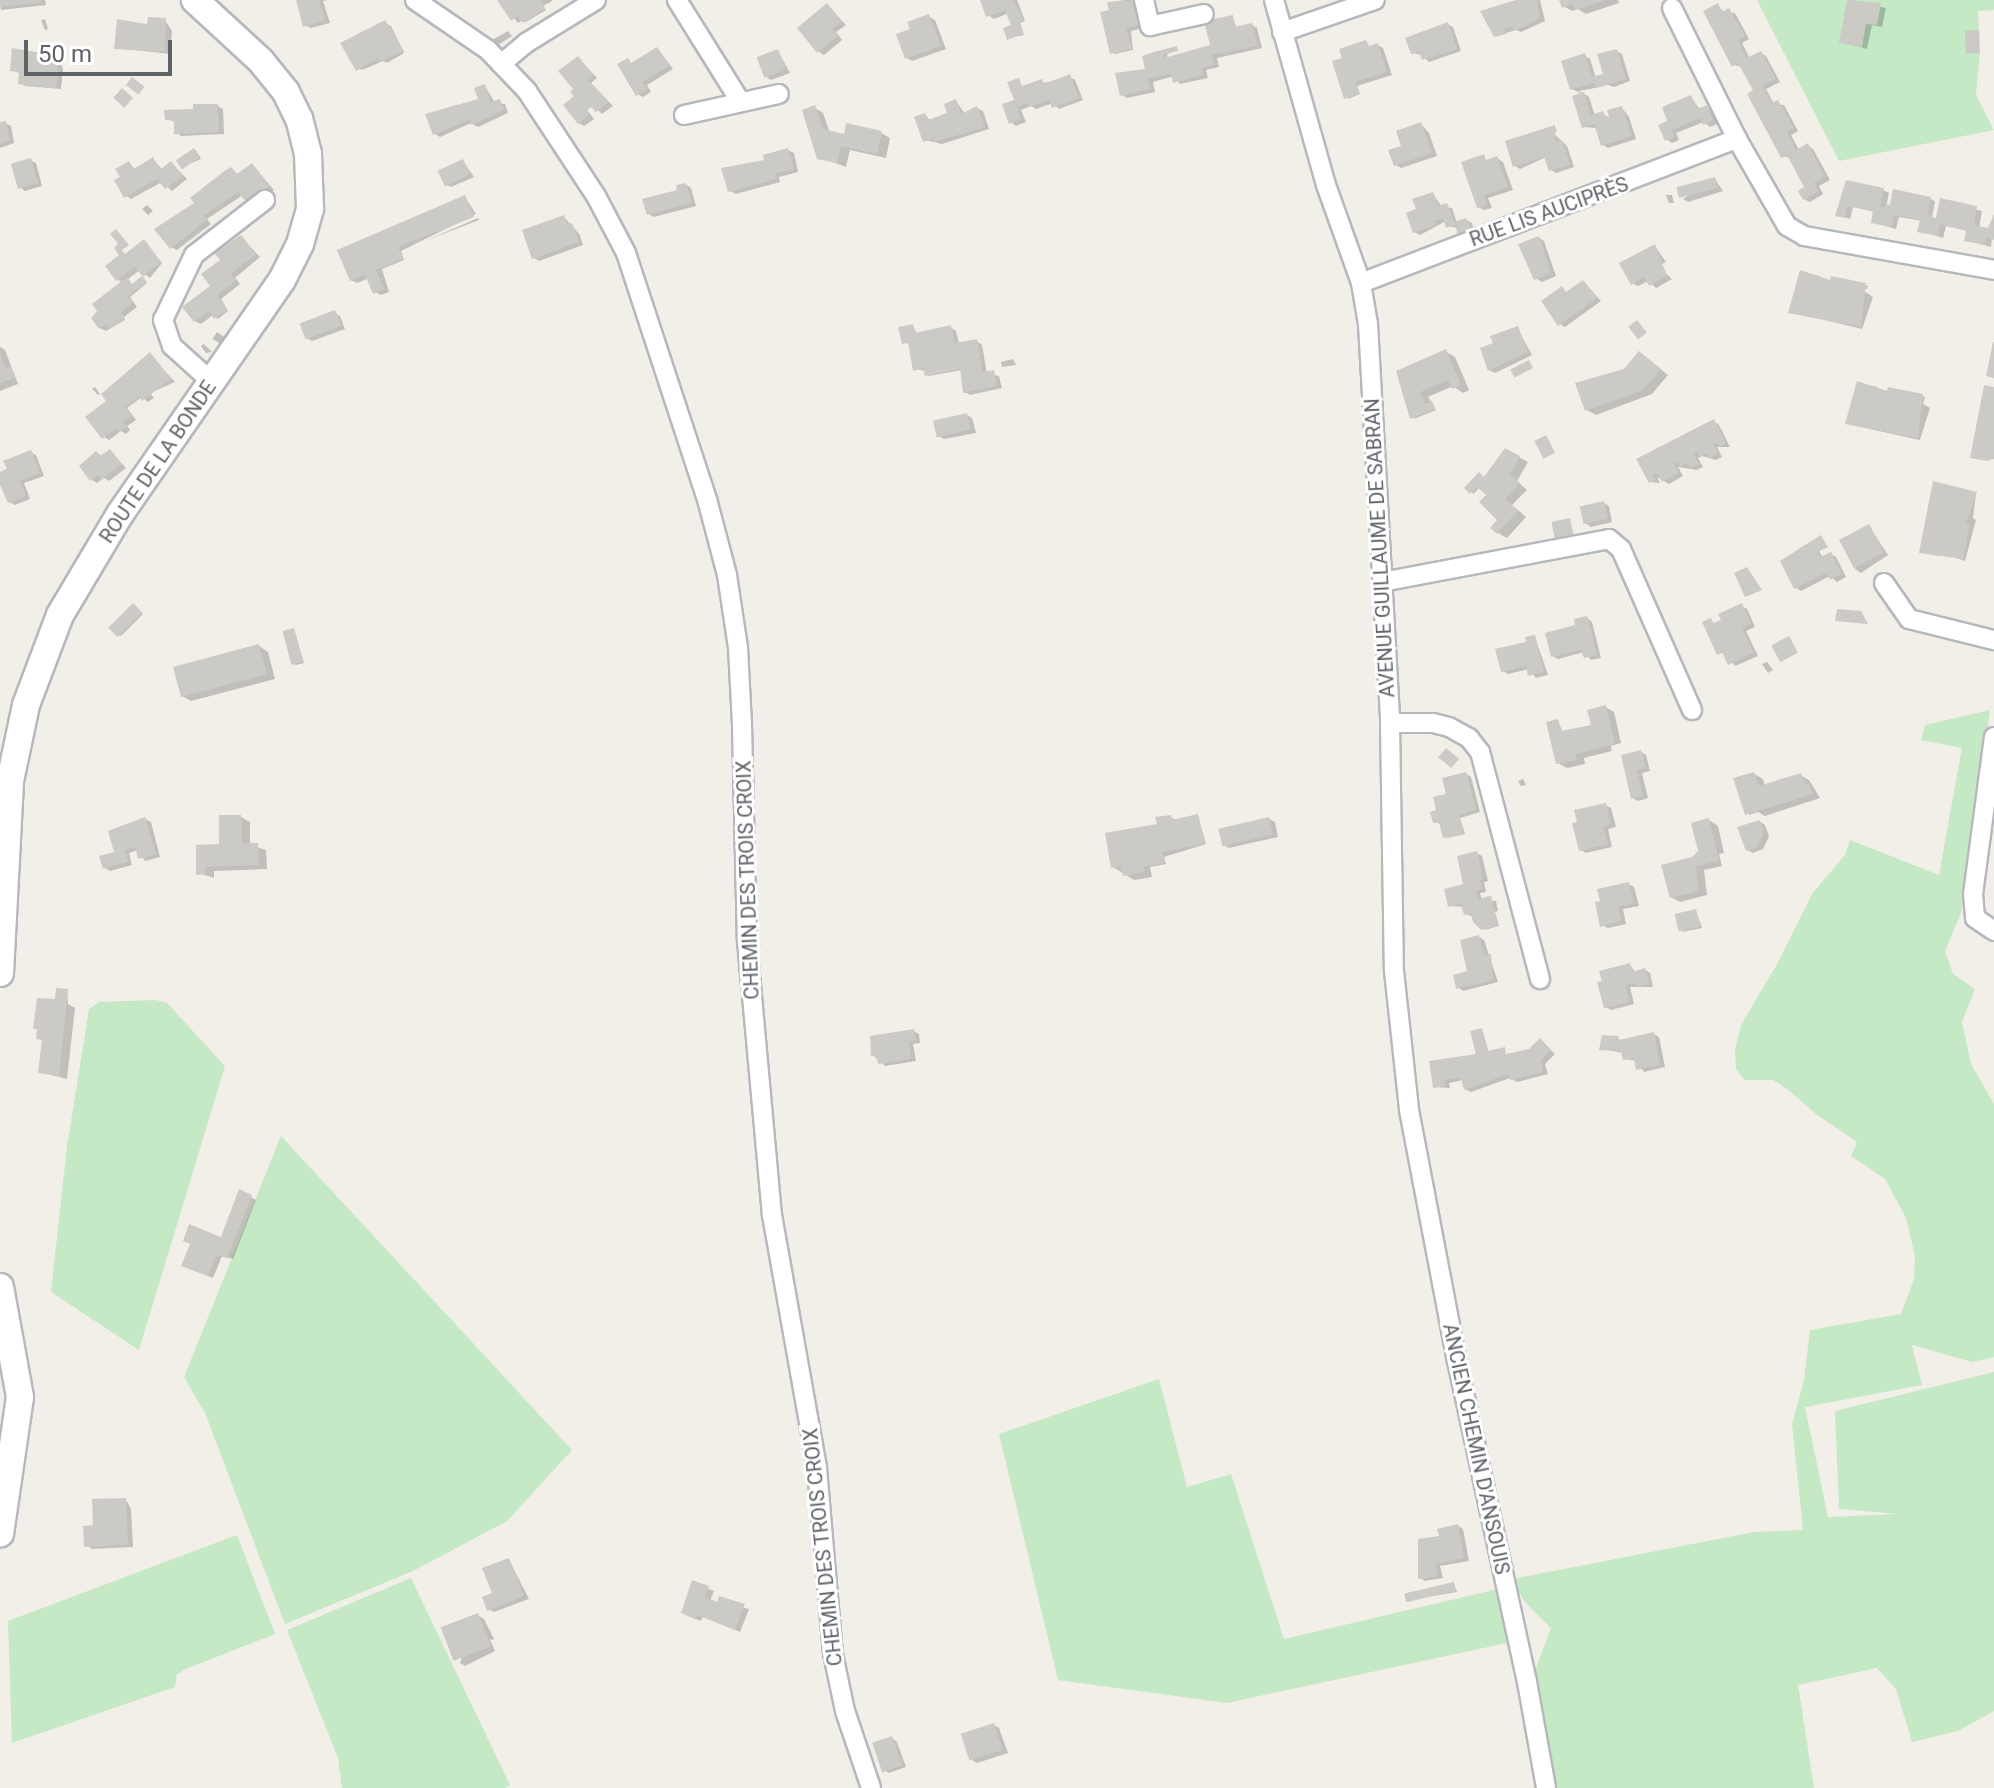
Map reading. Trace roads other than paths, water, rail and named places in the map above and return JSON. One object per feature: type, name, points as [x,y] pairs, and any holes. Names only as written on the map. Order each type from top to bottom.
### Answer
[{"type":"main road","name":"ROUTE DE LA BONDE","points":[[0,973],[10,781],[18,735],[41,661],[80,576],[275,290],[300,244],[310,208],[311,175],[299,119],[286,92],[261,61],[195,0]]},
{"type":"main road","points":[[0,1287],[20,1407],[0,1534]]},
{"type":"street","points":[[501,64],[526,43],[596,0]]},
{"type":"street","points":[[677,0],[740,101]]},
{"type":"street","points":[[1144,0],[1150,26],[1204,14]]},
{"type":"street","name":"AVENUE GUILLAUME DE SABRAN","points":[[1274,0],[1326,185],[1361,283],[1368,324],[1390,723],[1394,971],[1409,1110]]},
{"type":"street","points":[[1282,32],[1375,0]]},
{"type":"street","name":"CHEMIN DES TROIS CROIX","points":[[429,3],[488,50],[527,91],[596,196],[626,253],[708,503],[727,575],[738,648],[747,941],[772,1215],[817,1468],[833,1654],[845,1711],[871,1788]]},
{"type":"street","points":[[1672,8],[1737,139],[1787,226],[1804,236],[1994,270]]},
{"type":"street","points":[[684,115],[779,94]]},
{"type":"street","name":"RUE LIS AUCIPRÈS","points":[[1361,283],[1737,139]]},
{"type":"street","points":[[212,382],[172,346],[163,320],[194,255],[265,200]]},
{"type":"street","points":[[1382,582],[1609,539],[1621,549],[1692,710]]},
{"type":"street","points":[[1884,583],[1909,619],[1994,640]]},
{"type":"street","points":[[1390,723],[1433,723],[1449,727],[1469,738],[1480,752],[1540,979]]},
{"type":"street","points":[[1994,737],[1973,894],[1975,918],[1994,931]]},
{"type":"street","name":"ANCIEN CHEMIN D'ANSOUIS","points":[[1409,1110],[1457,1361],[1527,1682],[1546,1788]]}]
